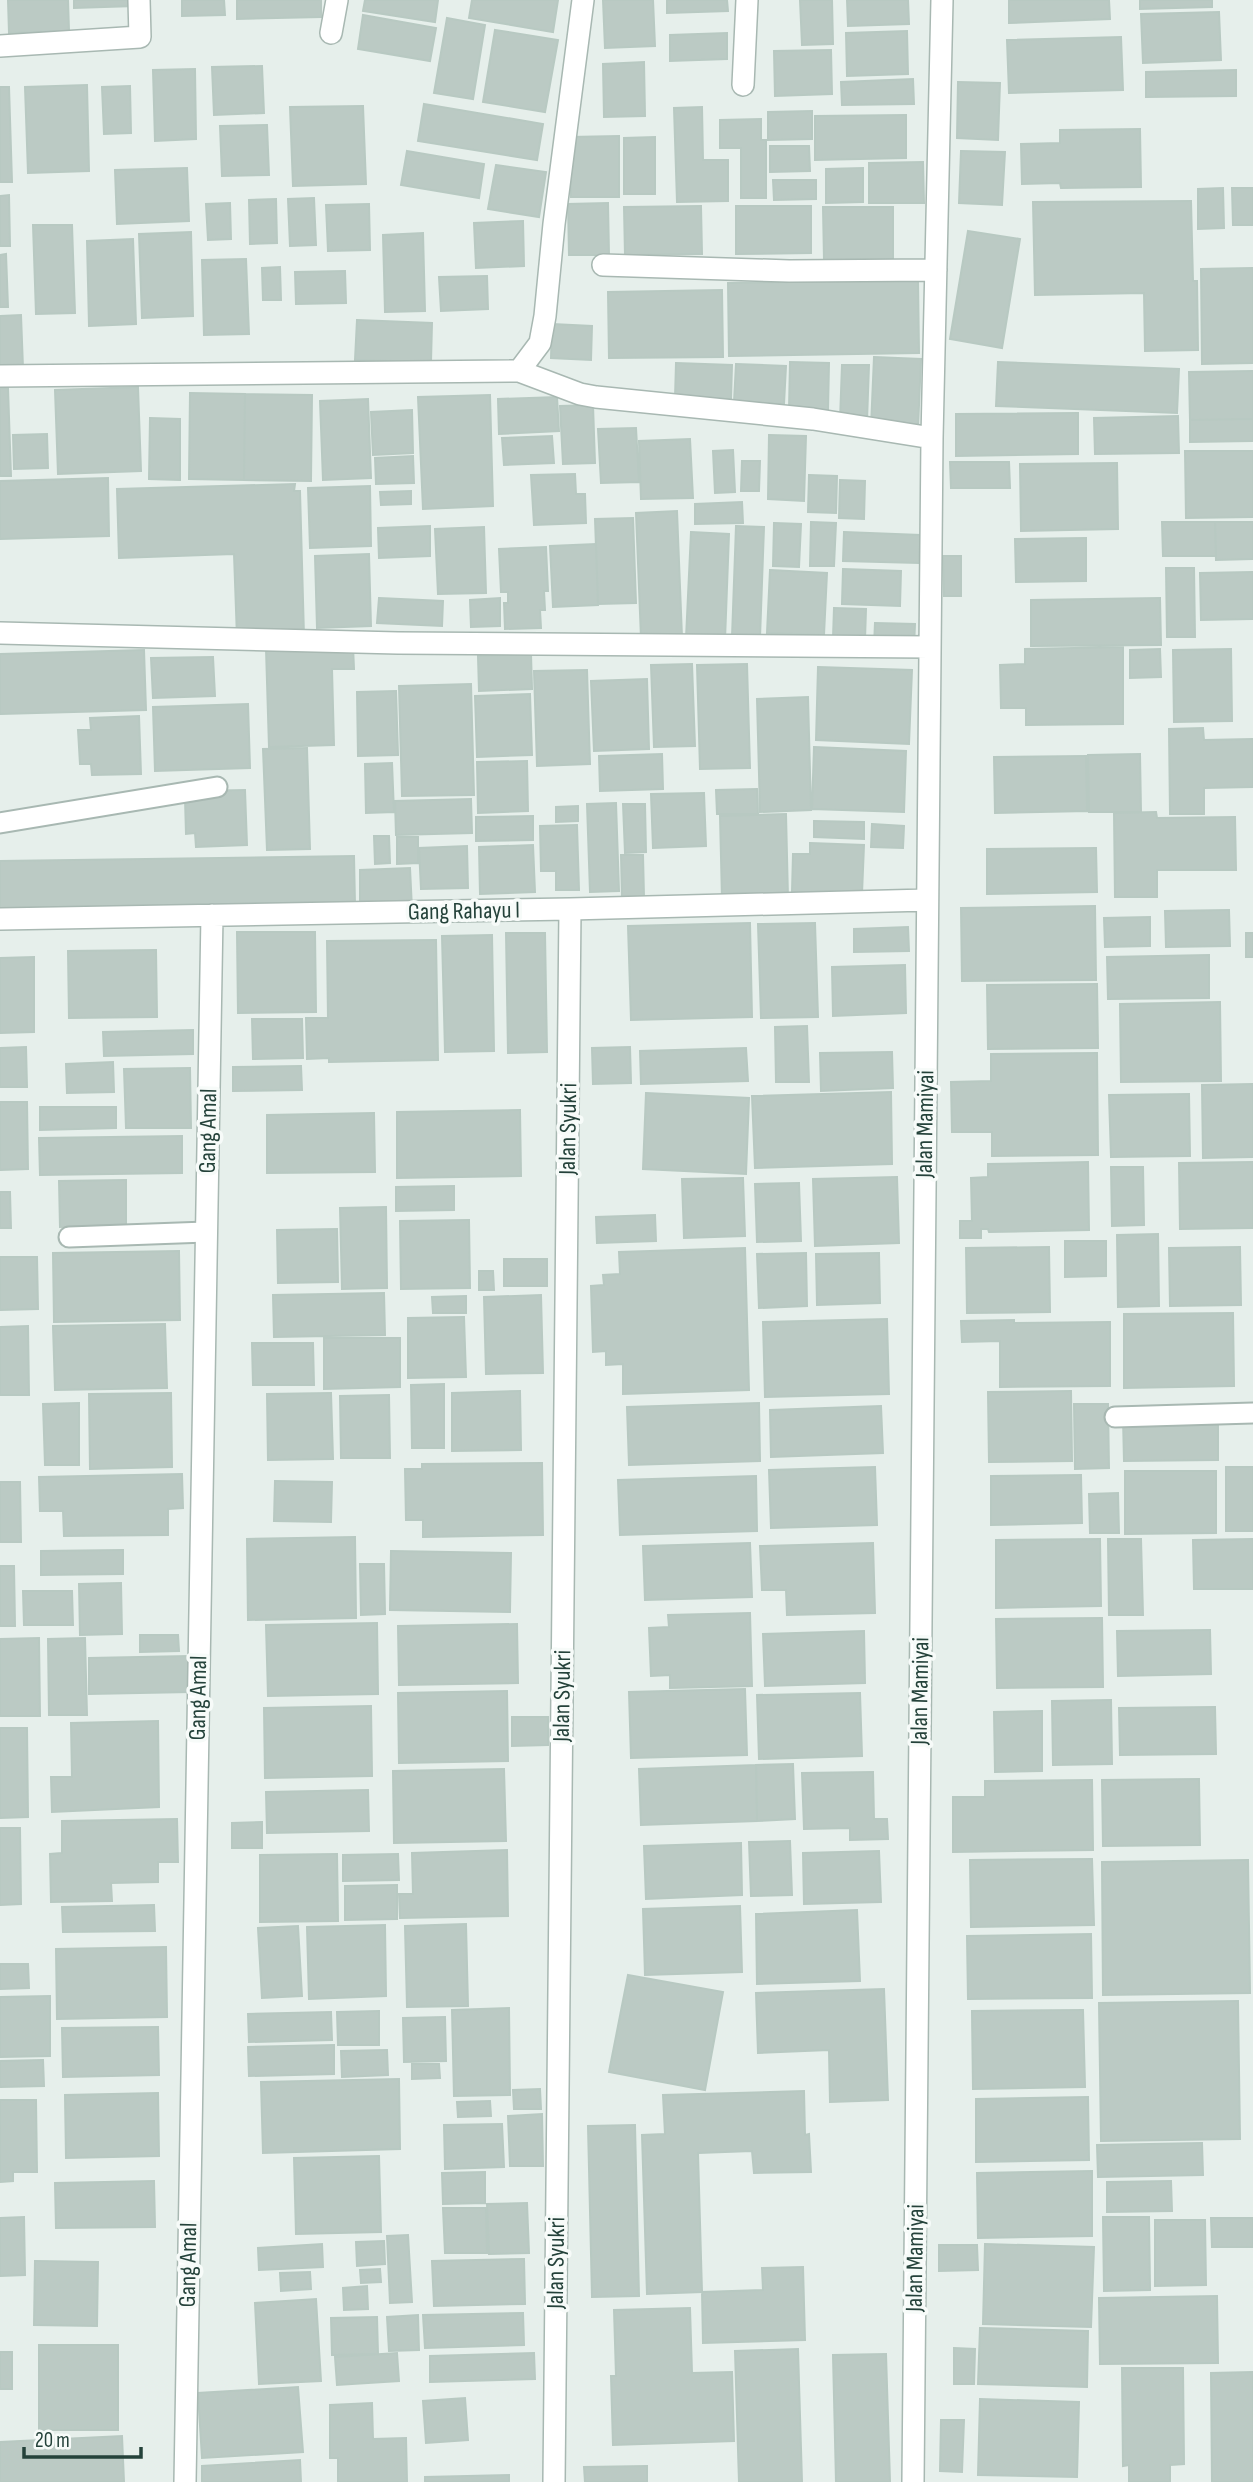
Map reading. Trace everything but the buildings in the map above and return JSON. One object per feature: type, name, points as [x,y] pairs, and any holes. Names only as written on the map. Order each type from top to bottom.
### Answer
[{"type":"street","points":[[0,46],[140,37],[139,0]]},
{"type":"street","points":[[331,33],[337,0]]},
{"type":"street","points":[[519,371],[535,354],[545,316],[583,0]]},
{"type":"street","points":[[743,85],[747,0]]},
{"type":"street","name":"Jalan Mamiyai","points":[[913,2482],[932,439],[942,0]]},
{"type":"street","points":[[603,265],[789,271],[936,270]]},
{"type":"street","points":[[0,376],[519,371],[580,394],[596,397],[813,419],[932,439]]},
{"type":"street","points":[[0,633],[398,643],[930,647]]},
{"type":"street","name":"Gang Rahayu I","points":[[0,919],[927,900]]},
{"type":"street","name":"Jalan Syukri","points":[[554,2482],[570,909]]},
{"type":"street","name":"Gang Amal","points":[[185,2482],[212,915]]},
{"type":"lane","points":[[0,822],[217,787]]},
{"type":"lane","points":[[69,1237],[206,1232]]},
{"type":"lane","points":[[1115,1417],[1253,1413]]}]
